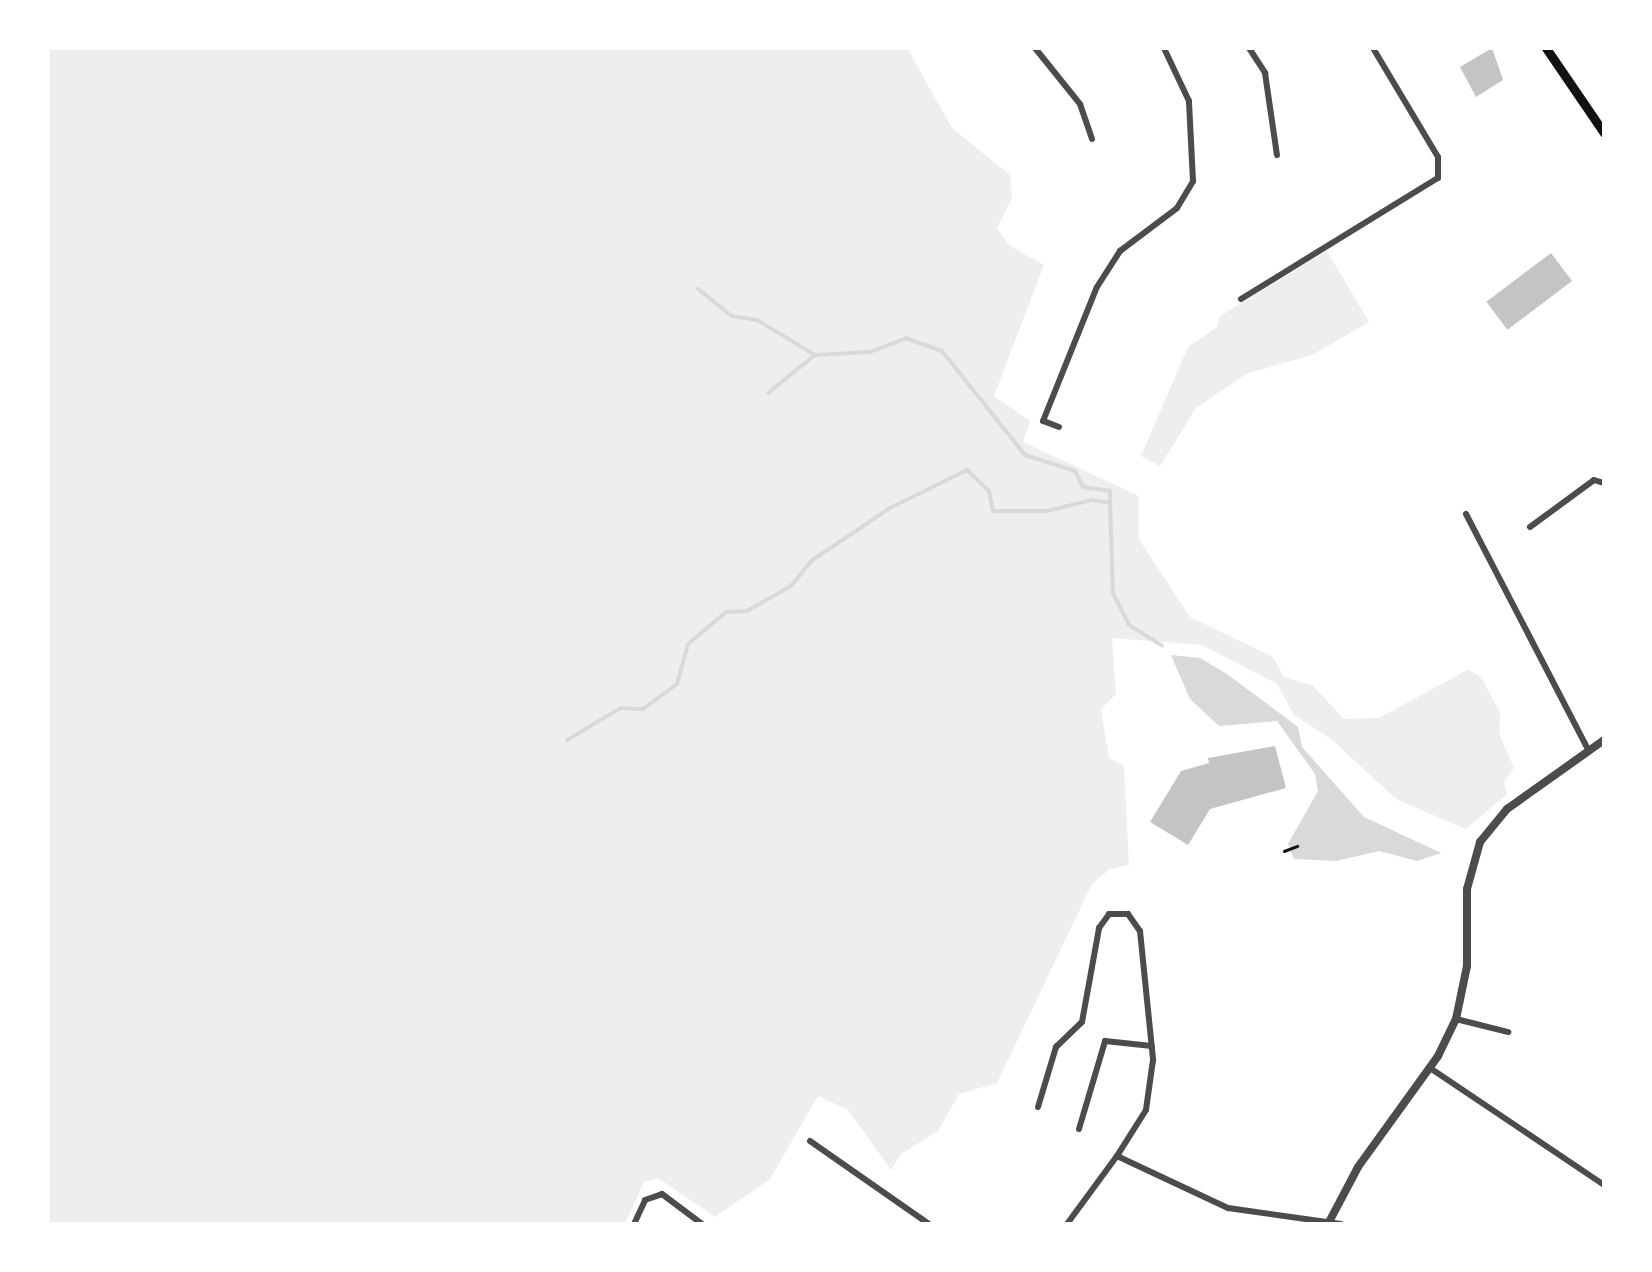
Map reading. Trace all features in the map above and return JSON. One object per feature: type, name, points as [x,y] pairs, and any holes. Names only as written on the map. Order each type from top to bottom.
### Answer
[{"type":"main road","points":[[1546,48],[1604,133]]},
{"type":"street","points":[[1035,48],[1080,104],[1092,139]]},
{"type":"street","points":[[1058,427],[1043,420],[1103,277],[1120,252],[1177,208],[1193,181],[1189,101],[1164,48]]},
{"type":"street","points":[[1249,48],[1265,73],[1276,156]]},
{"type":"street","points":[[1241,299],[1438,178],[1438,158],[1373,48]]},
{"type":"street","points":[[1530,527],[1594,480],[1604,483]]},
{"type":"street","points":[[1466,514],[1589,751]]},
{"type":"street","points":[[1329,1222],[1361,1162],[1430,1068],[1456,1019],[1467,966],[1466,889],[1480,842],[1507,809],[1604,741]]},
{"type":"street","points":[[1038,1107],[1056,1046],[1082,1022],[1098,928],[1109,914],[1128,914],[1140,931],[1152,1046],[1146,1110],[1067,1224]]},
{"type":"street","points":[[1456,1019],[1508,1032]]},
{"type":"street","points":[[1079,1129],[1105,1041],[1152,1046]]},
{"type":"street","points":[[1430,1068],[1604,1185]]},
{"type":"street","points":[[810,1142],[929,1224]]},
{"type":"street","points":[[1117,1156],[1228,1208],[1341,1224]]},
{"type":"street","points":[[634,1224],[645,1200],[662,1194],[702,1224]]},
{"type":"path","points":[[1291,856],[1286,850],[1297,846]]},
{"type":"shaded area","points":[[48,48],[907,48],[952,128],[1010,175],[1012,198],[997,228],[1010,246],[1044,265],[994,396],[1030,421],[1023,442],[1139,496],[1139,539],[1190,617],[1273,657],[1284,677],[1313,686],[1344,719],[1379,718],[1469,669],[1482,679],[1500,712],[1499,734],[1514,768],[1504,782],[1507,794],[1466,829],[1396,799],[1331,739],[1294,715],[1277,684],[1202,645],[1112,638],[1116,694],[1101,709],[1109,758],[1124,766],[1129,865],[1110,869],[1092,884],[997,1083],[959,1094],[938,1131],[901,1154],[891,1170],[848,1110],[818,1096],[770,1179],[715,1217],[658,1178],[644,1182],[625,1224],[48,1224]]},
{"type":"shaded area","points":[[1327,251],[1369,322],[1312,355],[1246,374],[1196,408],[1160,466],[1141,456],[1188,347],[1217,327],[1220,316]]},
{"type":"shaded area","points":[[1171,655],[1200,658],[1227,674],[1298,727],[1302,747],[1364,817],[1441,853],[1417,861],[1379,851],[1336,861],[1294,859],[1288,844],[1318,791],[1315,774],[1277,721],[1219,726],[1190,699]]},
{"type":"building","points":[[1492,48],[1503,80],[1476,97],[1460,67]]},
{"type":"building","points":[[1551,253],[1572,281],[1507,330],[1486,302]]},
{"type":"building","points":[[1275,746],[1286,788],[1210,809],[1188,845],[1150,822],[1181,771],[1209,763],[1208,758]]},
{"type":"waterway","points":[[698,289],[732,316],[757,320],[815,355],[870,352],[906,338],[942,351],[1025,455],[1075,471],[1083,487],[1110,491],[1110,501]]},
{"type":"waterway","points":[[768,393],[815,355]]},
{"type":"waterway","points":[[567,740],[621,708],[643,709],[677,684],[688,644],[726,612],[747,611],[791,586],[811,561],[890,508],[967,470],[989,491],[993,511],[1047,511],[1092,500],[1110,503],[1113,593],[1129,625],[1162,646]]}]
